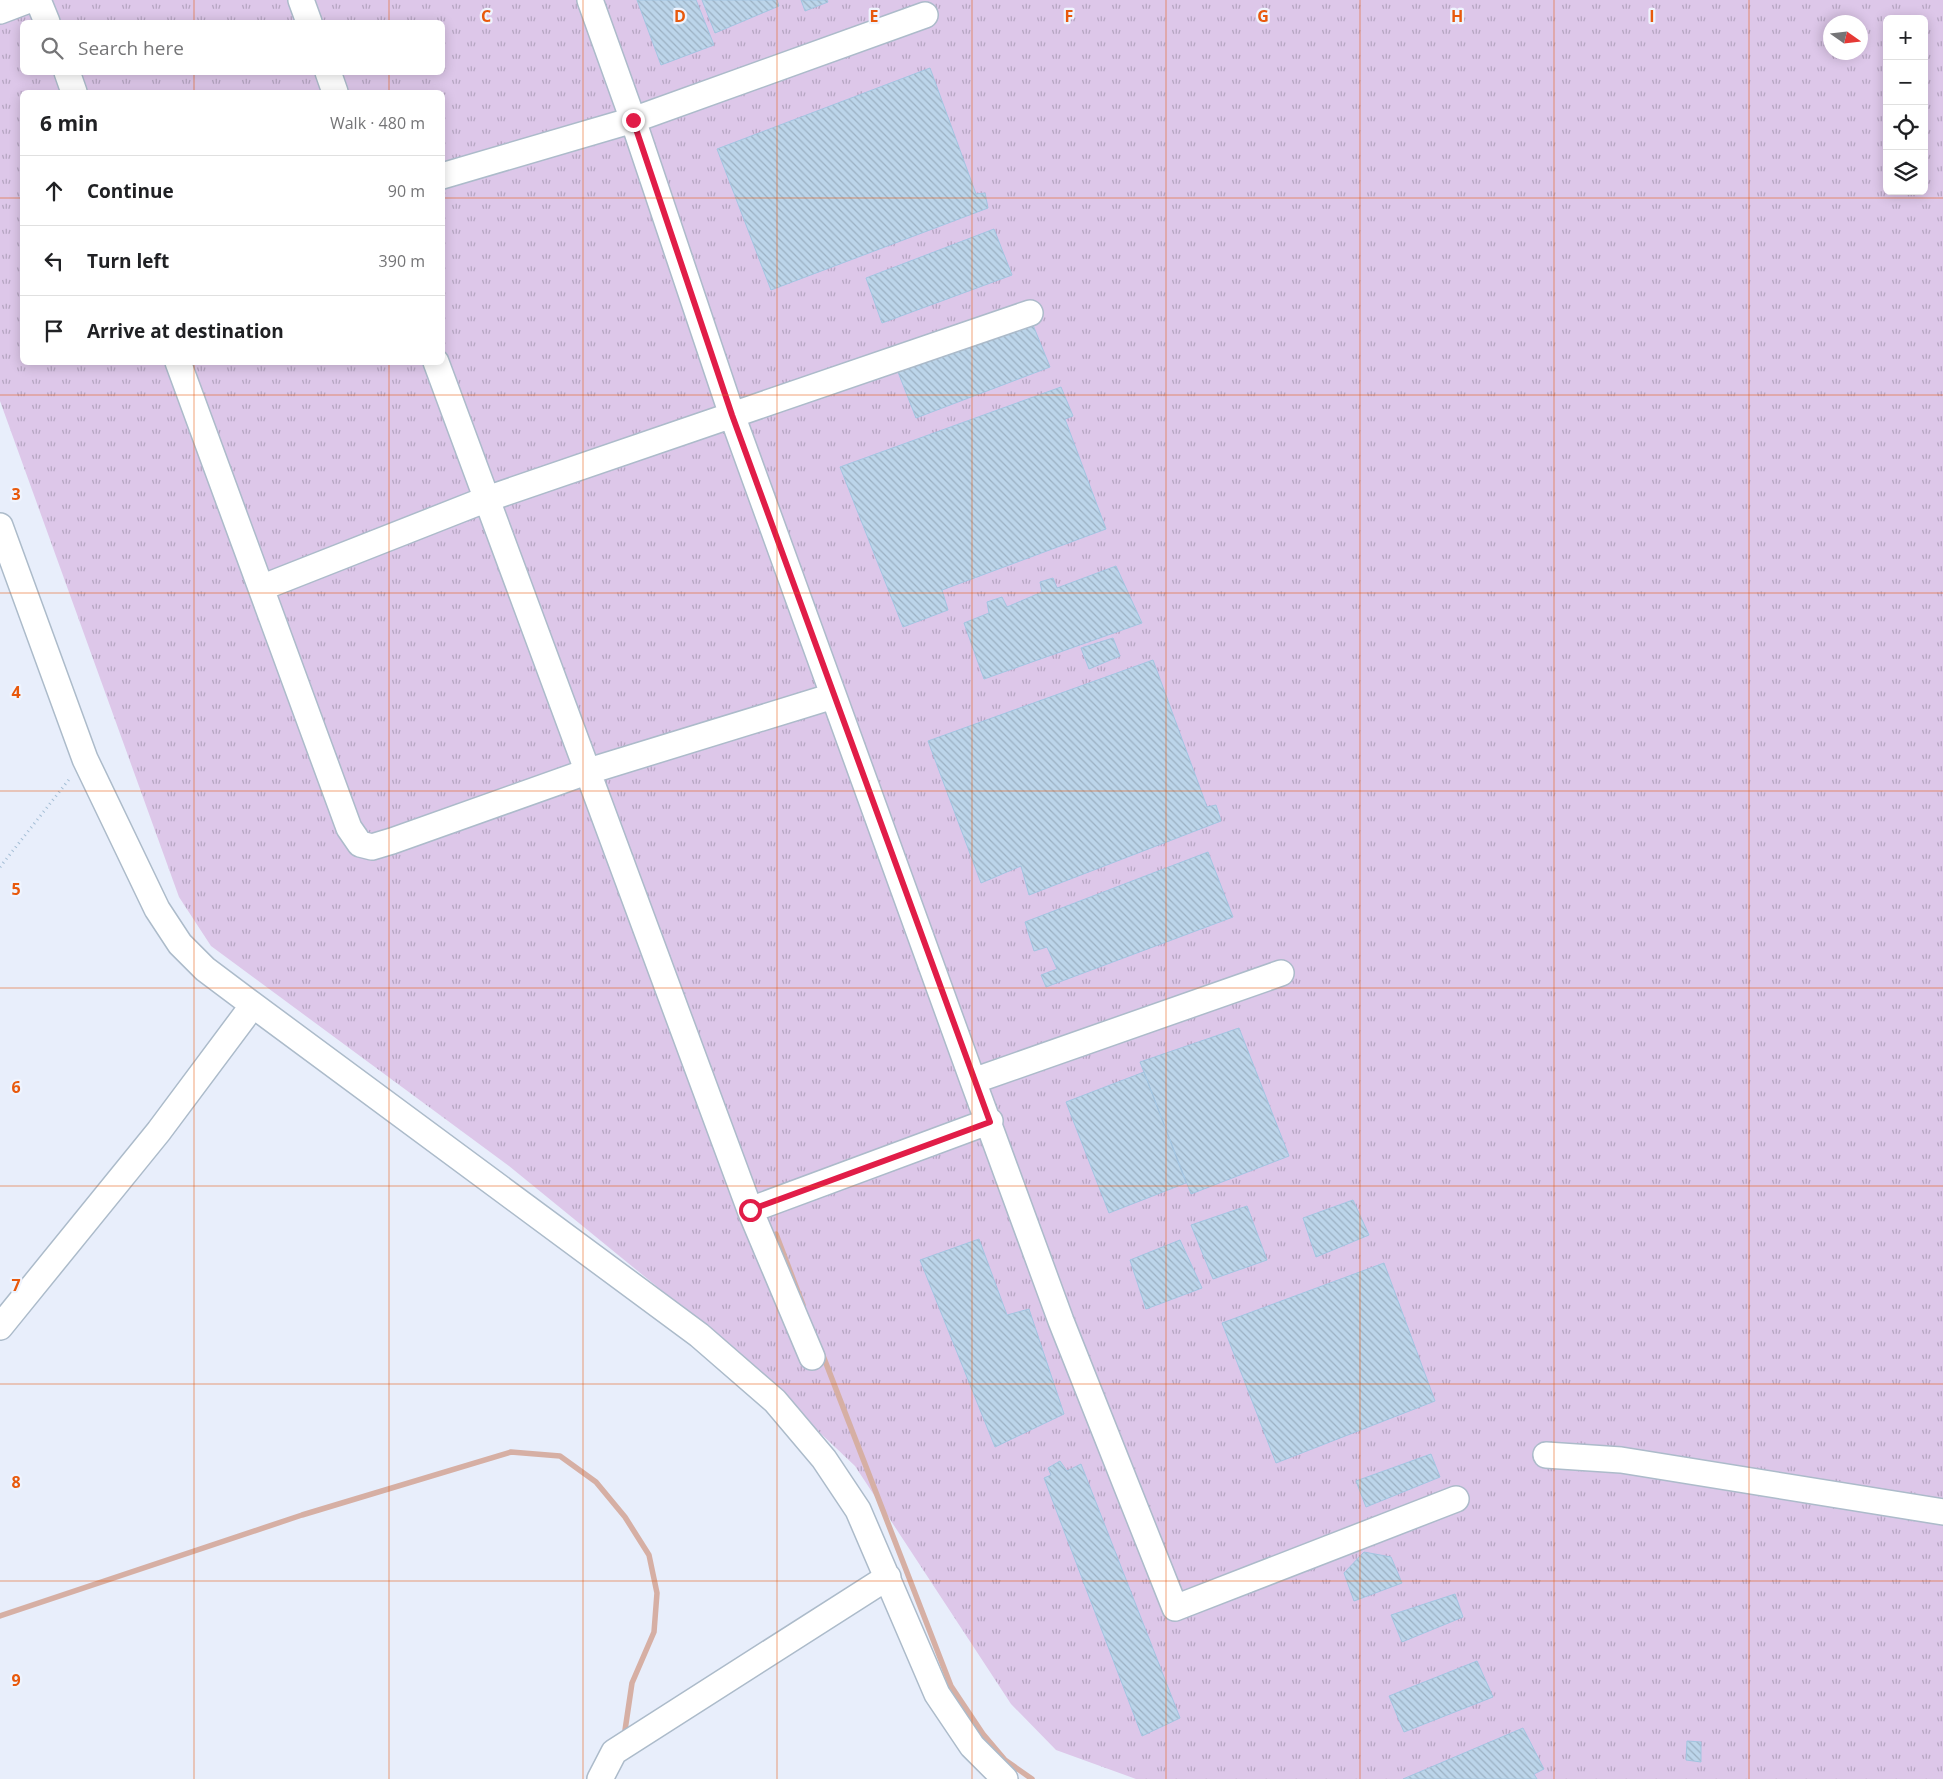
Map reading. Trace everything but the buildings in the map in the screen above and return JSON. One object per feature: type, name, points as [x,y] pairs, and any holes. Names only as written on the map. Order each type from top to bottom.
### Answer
[{"type":"street","points":[[0,11],[29,0]]},
{"type":"street","points":[[38,0],[46,20]]},
{"type":"street","points":[[301,0],[308,20]]},
{"type":"street","points":[[590,0],[633,120],[732,415],[833,696],[1061,1321],[1174,1608],[1456,1499]]},
{"type":"street","points":[[445,175],[633,120],[925,15]]},
{"type":"street","points":[[67,75],[73,90]]},
{"type":"street","points":[[329,75],[334,90]]},
{"type":"street","points":[[261,588],[487,499],[1030,313]]},
{"type":"street","points":[[179,365],[349,828],[360,844],[372,847],[392,841],[589,771],[833,696]]},
{"type":"street","points":[[437,365],[750,1210],[812,1357]]},
{"type":"street","points":[[0,526],[85,759],[157,909],[180,944],[205,969],[699,1335],[775,1401],[824,1459],[858,1510],[937,1694],[972,1746],[1005,1779]]},
{"type":"street","points":[[973,1081],[1281,973]]},
{"type":"street","points":[[0,1327],[159,1131],[253,1005]]},
{"type":"street","points":[[750,1210],[990,1122]]},
{"type":"street","points":[[1546,1455],[1621,1460],[1943,1512]]},
{"type":"street","points":[[600,1779],[614,1752],[888,1577]]},
{"type":"path","points":[[0,867],[85,759]]},
{"type":"green space","points":[[0,0],[1943,0],[1943,1779],[1136,1779],[1056,1750],[1011,1704],[855,1466],[720,1338],[509,1166],[211,946],[179,897],[0,401]]},
{"type":"waterway","points":[[776,1234],[803,1305]]},
{"type":"waterway","points":[[822,1353],[951,1686],[983,1734],[1005,1760],[1032,1779]]},
{"type":"waterway","points":[[0,1616],[302,1515],[511,1452],[560,1456],[596,1482],[625,1517],[649,1555],[657,1593],[654,1632],[632,1683],[624,1737]]},
{"type":"route","points":[[633,120],[732,415],[973,1081],[990,1122],[750,1210]]}]
